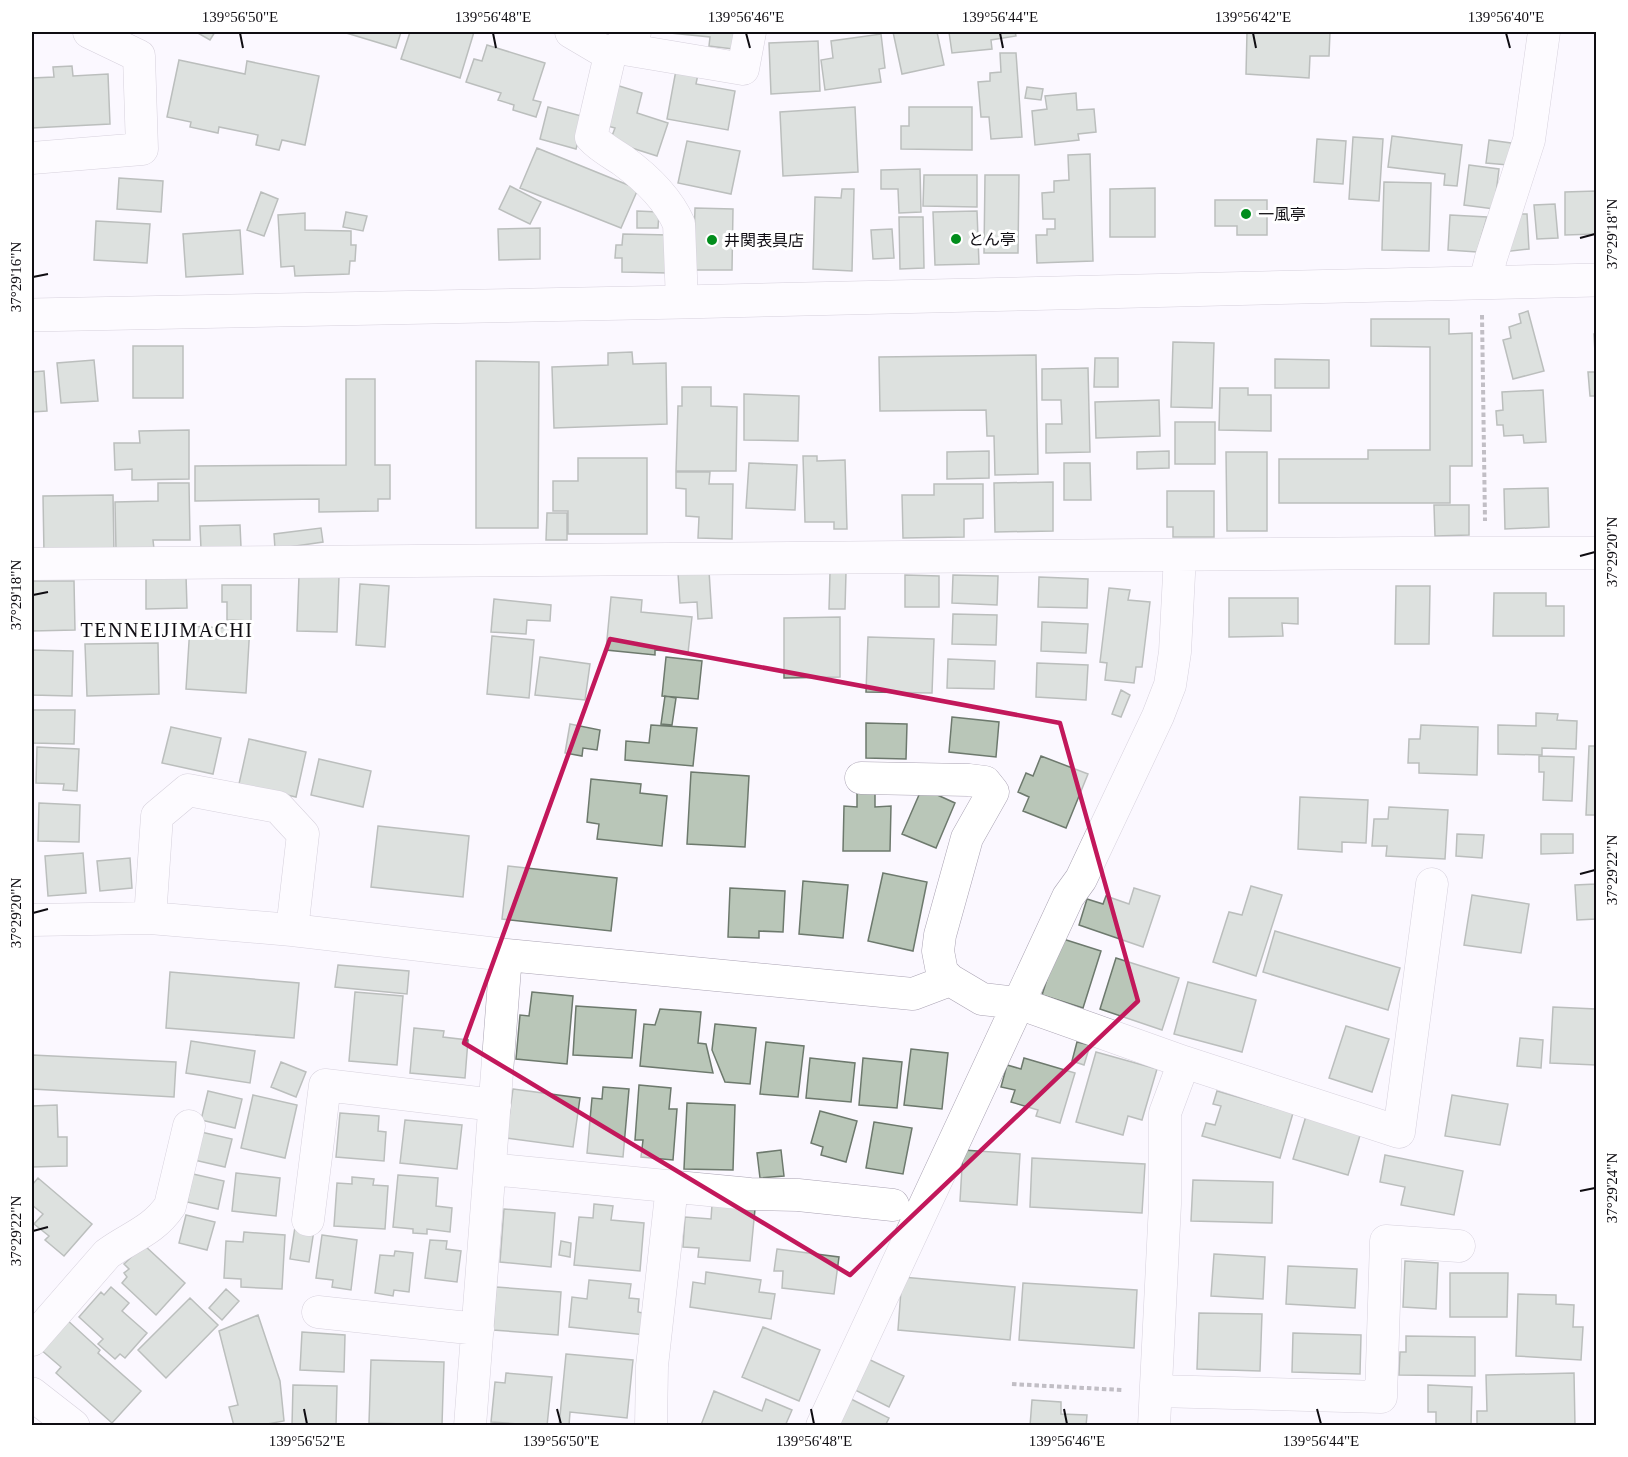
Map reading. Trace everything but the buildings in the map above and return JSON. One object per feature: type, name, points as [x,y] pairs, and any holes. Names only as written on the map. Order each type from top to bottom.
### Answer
[{"type":"street","points":[[32,158],[142,149],[139,56],[89,32]]},
{"type":"street","points":[[571,32],[621,45],[743,69],[750,32]]},
{"type":"street","points":[[1483,294],[1491,258],[1529,140],[1544,32]]},
{"type":"street","points":[[621,45],[591,137],[600,147],[622,160],[655,189],[674,213],[679,224],[682,302]]},
{"type":"street","points":[[32,315],[682,302],[1483,294],[1596,280]]},
{"type":"street","points":[[32,564],[1596,554]]},
{"type":"street","points":[[822,1425],[1068,897],[1081,879],[1154,725],[1170,685],[1175,652],[1180,555]]},
{"type":"street","points":[[861,778],[969,780],[985,782],[993,792],[967,838],[940,935],[938,951],[942,972],[950,980],[982,999],[1018,1003],[1184,1062],[1399,1132],[1432,884]]},
{"type":"street","points":[[150,918],[157,816],[188,790],[278,807],[303,834],[292,930]]},
{"type":"street","points":[[32,920],[150,918],[292,930],[506,955],[913,994],[950,980]]},
{"type":"street","points":[[471,1425],[506,955]]},
{"type":"street","points":[[1154,1425],[1165,1204],[1165,1113],[1184,1062]]},
{"type":"street","points":[[308,1220],[325,1085],[495,1105]]},
{"type":"street","points":[[32,1340],[107,1254],[120,1244],[141,1234],[163,1216],[170,1206],[189,1126]]},
{"type":"street","points":[[490,1169],[893,1205]]},
{"type":"street","points":[[651,1425],[652,1366],[672,1186]]},
{"type":"street","points":[[1156,1391],[1381,1396],[1386,1241],[1459,1246]]},
{"type":"street","points":[[318,1312],[478,1329]]},
{"type":"street","points":[[32,1394],[73,1425]]},
{"type":"path","points":[[1483,294],[1485,553]]},
{"type":"path","points":[[1012,1384],[1156,1391]]},
{"type":"highlighted area","points":[[610,639],[1060,723],[1138,1001],[850,1275],[464,1043]]},
{"type":"place","name":"一風亭","points":[[1246,214]]},
{"type":"place","name":"とん亭","points":[[956,239]]},
{"type":"place","name":"井関表具店","points":[[712,240]]},
{"type":"district","name":"TENNEIJIMACHI","points":[[167,630]]}]
